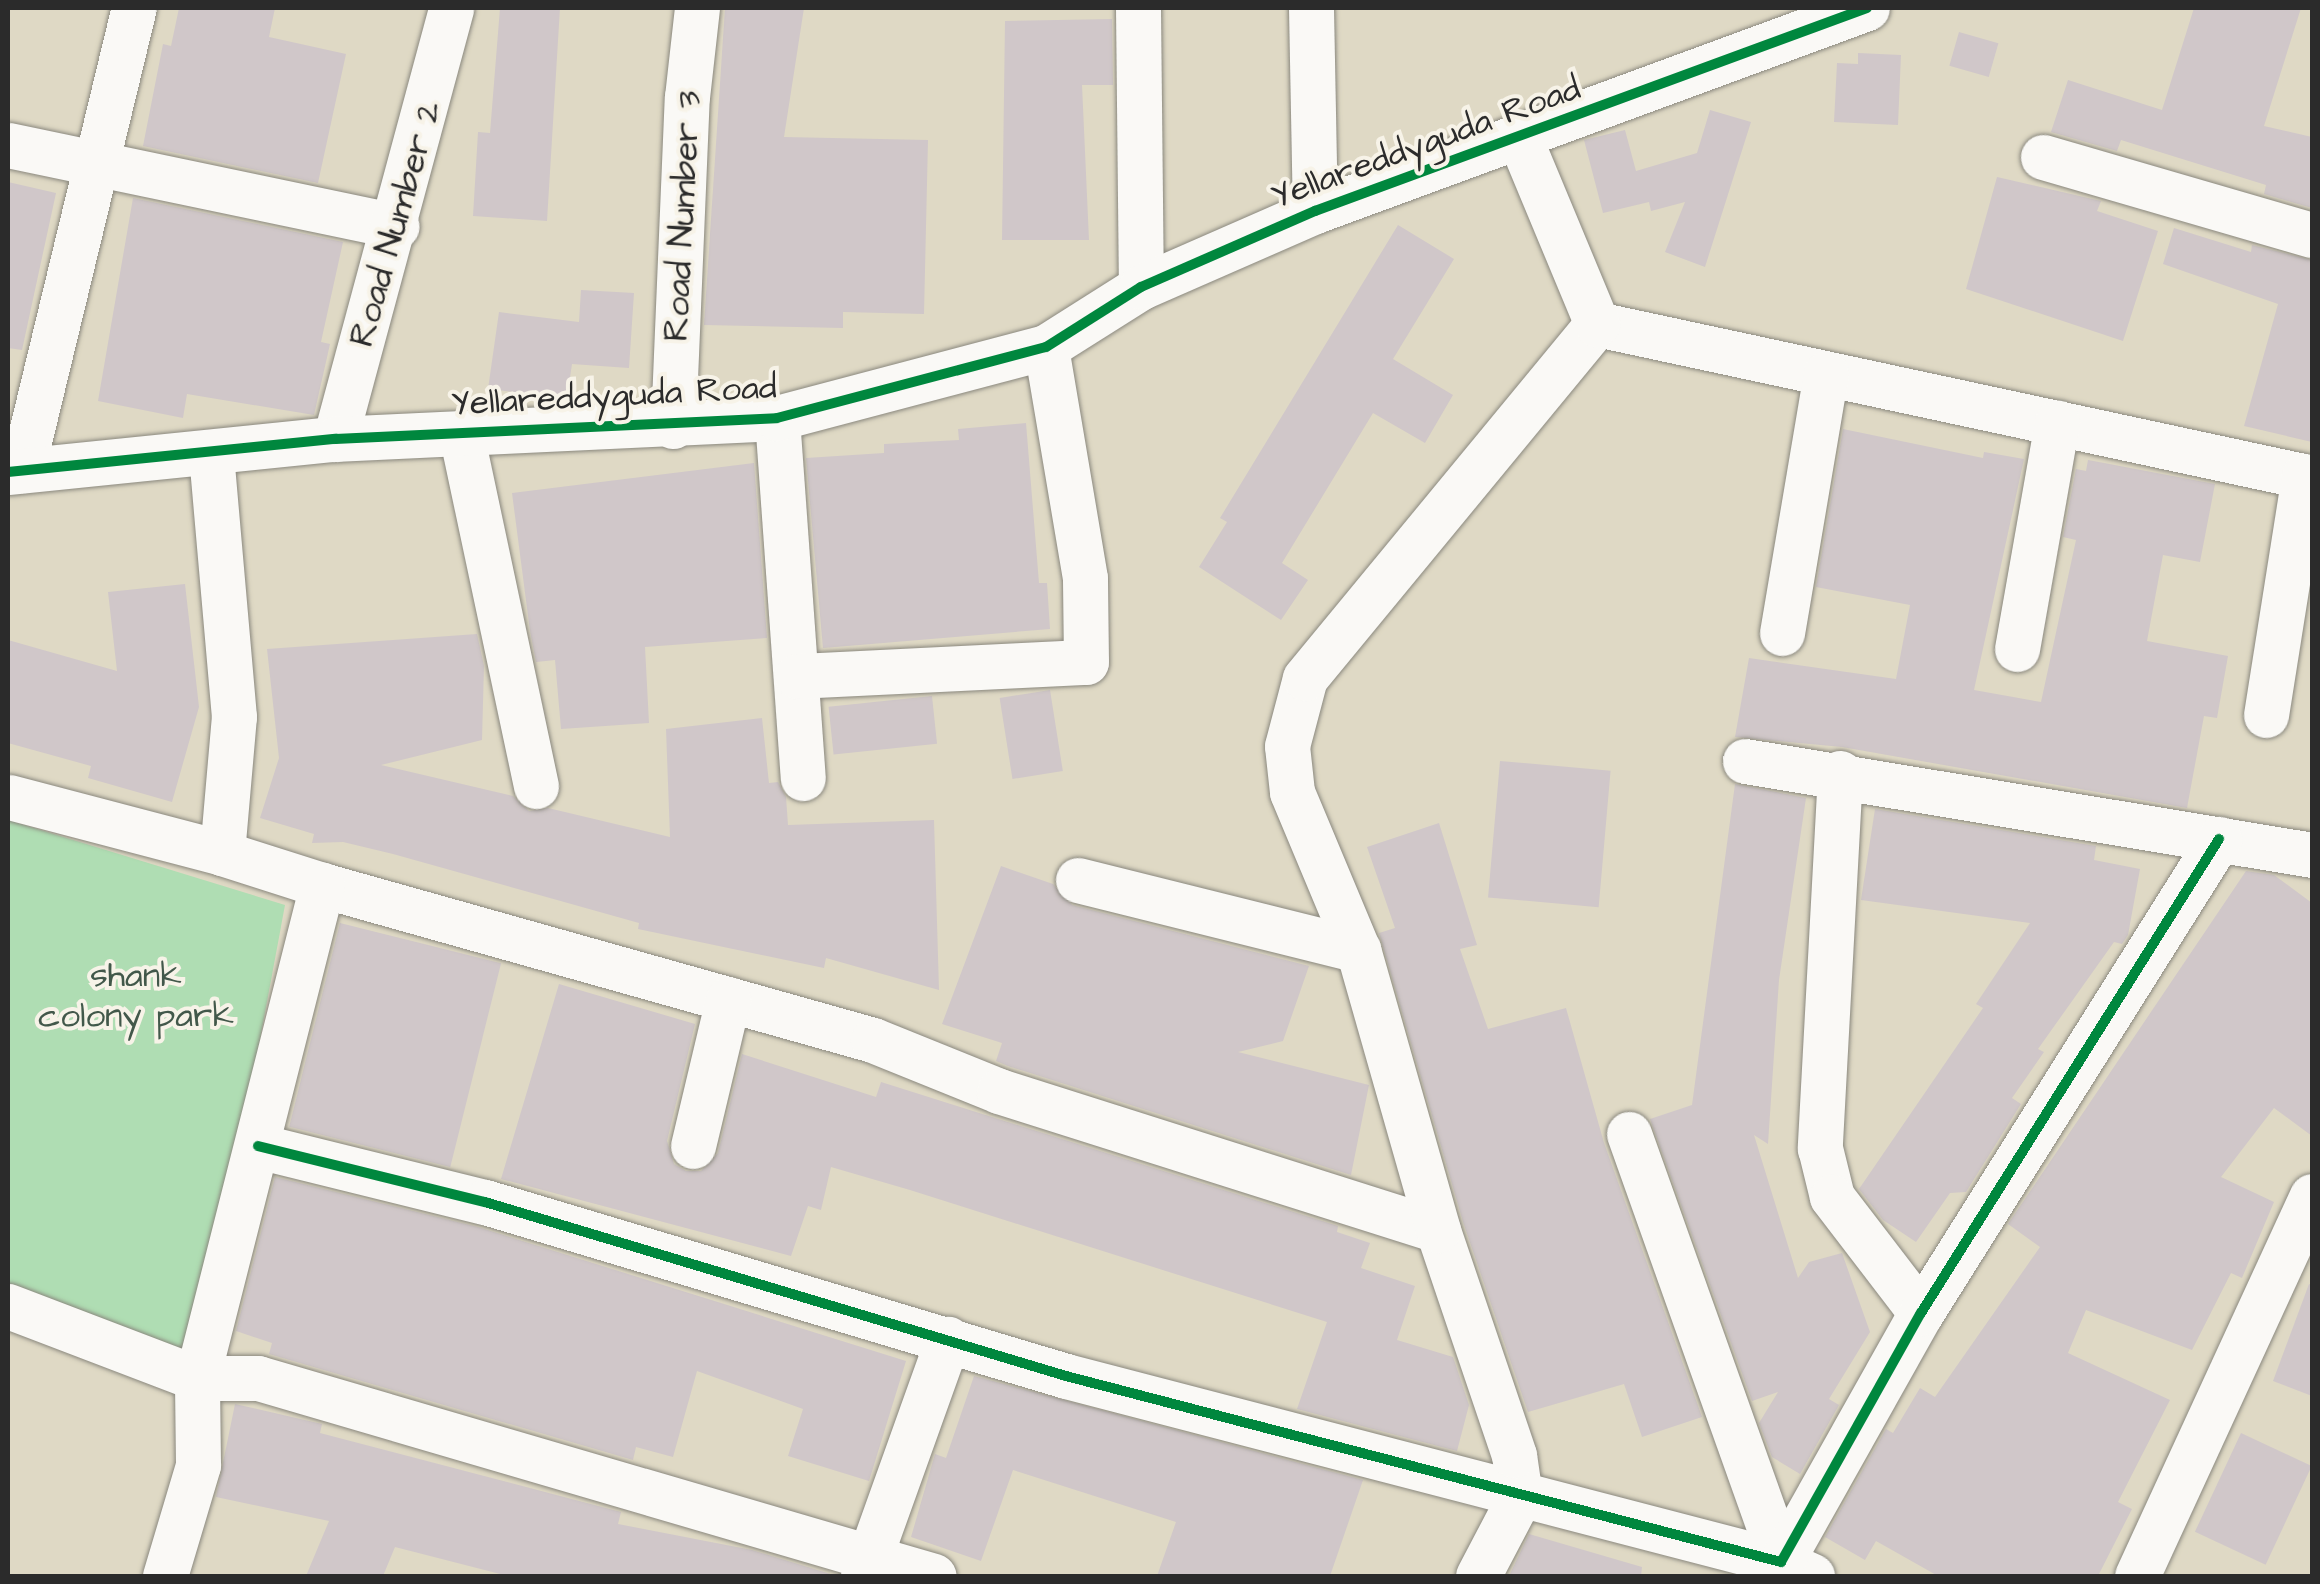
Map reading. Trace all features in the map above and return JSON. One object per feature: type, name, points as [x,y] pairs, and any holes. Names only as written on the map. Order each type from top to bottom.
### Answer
[{"type":"street","points":[[14,471],[97,163],[134,8]]},
{"type":"street","name":"Road Number 2","points":[[335,440],[398,226],[451,8]]},
{"type":"street","name":"Road Number 3","points":[[673,426],[687,97],[697,8]]},
{"type":"street","points":[[1138,8],[1141,287]]},
{"type":"street","points":[[1312,8],[1315,211]]},
{"type":"street","name":"Yellareddyguda Road","points":[[14,471],[335,440],[777,418],[1046,347],[1141,287],[1315,211],[1867,8]]},
{"type":"street","points":[[1519,138],[1597,324]]},
{"type":"street","points":[[8,145],[398,226]]},
{"type":"street","points":[[2042,157],[2312,235]]},
{"type":"street","points":[[1597,324],[2308,477],[2266,714]]},
{"type":"street","points":[[1478,1576],[1520,1496],[1501,1404],[1438,1230],[1358,950],[1292,792],[1287,746],[1305,678],[1597,324]]},
{"type":"street","points":[[797,676],[1086,662],[1085,578],[1046,347]]},
{"type":"street","points":[[1782,633],[1826,374]]},
{"type":"street","points":[[777,418],[803,778]]},
{"type":"street","points":[[2017,649],[2057,424]]},
{"type":"street","points":[[460,433],[536,786]]},
{"type":"street","points":[[211,452],[234,717],[222,853]]},
{"type":"street","points":[[1744,761],[1840,773],[2312,855]]},
{"type":"street","points":[[1840,773],[1820,1148],[1832,1197],[1921,1313]]},
{"type":"street","points":[[8,799],[222,853],[322,885],[873,1040],[999,1090],[1438,1230]]},
{"type":"street","points":[[1797,1569],[1921,1313],[2219,839]]},
{"type":"street","points":[[1078,880],[1358,950]]},
{"type":"street","points":[[165,1576],[198,1466],[197,1378],[322,885]]},
{"type":"street","points":[[693,1146],[728,999]]},
{"type":"street","points":[[1629,1134],[1797,1569]]},
{"type":"street","points":[[258,1146],[485,1202],[948,1339],[1797,1569]]},
{"type":"street","points":[[2137,1576],[2312,1196]]},
{"type":"street","points":[[8,1306],[197,1378],[258,1378],[868,1567],[934,1576]]},
{"type":"street","points":[[868,1567],[948,1339]]},
{"type":"green space","name":"shank colony park","points":[[8,820],[285,905],[197,1378],[8,1296]]},
{"type":"building","points":[[179,8],[275,8],[269,37],[346,54],[318,183],[143,146],[163,44],[171,46]]},
{"type":"building","points":[[500,8],[560,8],[547,221],[473,216],[478,132],[490,133]]},
{"type":"building","points":[[725,8],[804,8],[784,137],[928,140],[924,314],[843,312],[843,328],[704,325]]},
{"type":"building","points":[[2194,8],[2301,8],[2264,126],[2312,137],[2312,208],[2264,194],[2266,185],[2121,140],[2117,151],[2051,132],[2068,80],[2162,110]]},
{"type":"building","points":[[1112,19],[1113,85],[1082,85],[1089,240],[1002,240],[1005,21]]},
{"type":"building","points":[[1959,32],[1998,43],[1989,77],[1949,66]]},
{"type":"building","points":[[1858,53],[1901,55],[1898,125],[1834,122],[1837,63],[1858,64]]},
{"type":"building","points":[[1710,110],[1751,122],[1705,267],[1665,252],[1685,202],[1651,211],[1649,202],[1603,213],[1584,140],[1625,130],[1636,171],[1697,153]]},
{"type":"building","points":[[1997,177],[2101,201],[2097,211],[2158,231],[2123,341],[1966,289]]},
{"type":"building","points":[[8,182],[56,193],[22,350],[8,348]]},
{"type":"building","points":[[133,198],[343,242],[321,342],[330,344],[314,415],[187,394],[183,418],[98,401]]},
{"type":"building","points":[[1398,225],[1454,259],[1393,359],[1453,395],[1425,443],[1373,413],[1282,563],[1308,580],[1281,620],[1199,567],[1227,522],[1220,518]]},
{"type":"building","points":[[2174,228],[2251,252],[2252,245],[2312,260],[2312,442],[2244,426],[2278,304],[2163,264]]},
{"type":"building","points":[[581,290],[634,293],[629,368],[572,364],[567,398],[488,389],[499,312],[579,322]]},
{"type":"building","points":[[1026,423],[1039,583],[1047,583],[1050,629],[823,648],[806,458],[884,453],[884,444],[959,440],[958,429]]},
{"type":"building","points":[[1843,429],[1983,458],[1984,452],[2024,459],[1974,690],[2041,702],[2076,540],[2063,537],[2076,469],[2086,471],[2088,460],[2215,484],[2200,562],[2163,555],[2147,641],[2228,656],[2217,718],[2204,716],[2187,808],[1842,747],[1735,737],[1749,658],[1896,679],[1910,605],[1816,587]]},
{"type":"building","points":[[754,463],[767,638],[645,647],[649,723],[561,729],[555,660],[536,662],[512,493]]},
{"type":"building","points":[[185,584],[199,707],[172,802],[88,778],[91,766],[8,743],[8,640],[117,671],[108,592]]},
{"type":"building","points":[[477,634],[484,666],[482,740],[381,765],[513,796],[529,811],[548,808],[670,837],[666,729],[762,718],[769,783],[778,782],[786,797],[788,825],[934,820],[939,990],[826,958],[824,968],[638,929],[639,923],[393,854],[343,842],[312,843],[314,834],[260,818],[279,758],[267,649]]},
{"type":"building","points":[[1050,690],[1063,771],[1012,779],[1000,698]]},
{"type":"building","points":[[932,696],[937,744],[834,755],[829,707]]},
{"type":"building","points":[[1500,761],[1611,771],[1599,907],[1488,897]]},
{"type":"building","points":[[1735,784],[1806,798],[1779,980],[1768,1144],[1754,1135],[1798,1278],[1809,1262],[1842,1253],[1870,1332],[1829,1399],[1839,1405],[1800,1474],[1772,1457],[1759,1423],[1778,1392],[1752,1401],[1650,1119],[1692,1105]]},
{"type":"building","points":[[1875,809],[2096,846],[2094,860],[2140,869],[2128,935],[2122,944],[2114,942],[2038,1049],[2044,1052],[2012,1098],[2021,1104],[1966,1192],[1950,1193],[1916,1242],[1883,1220],[1859,1189],[1983,1008],[1976,1004],[2030,923],[1861,900]]},
{"type":"building","points":[[1439,823],[1477,945],[1460,949],[1488,1029],[1566,1008],[1604,1143],[1702,1417],[1642,1437],[1624,1384],[1528,1412],[1463,1222],[1379,933],[1395,928],[1367,847]]},
{"type":"building","points":[[1001,866],[1053,884],[1072,905],[1309,966],[1283,1041],[1238,1052],[1369,1085],[1351,1175],[1008,1066],[996,1061],[1002,1043],[942,1024]]},
{"type":"building","points":[[2246,871],[2274,875],[2312,903],[2312,1136],[2274,1108],[2221,1177],[2274,1202],[2242,1278],[2231,1273],[2192,1350],[2086,1310],[2068,1353],[2170,1400],[2118,1502],[2132,1509],[2098,1576],[1938,1576],[1876,1541],[1865,1560],[1825,1537],[1886,1429],[1893,1433],[1920,1388],[1935,1397],[2040,1247],[2008,1224]]},
{"type":"building","points":[[340,923],[501,963],[450,1167],[289,1127]]},
{"type":"building","points":[[559,984],[695,1024],[667,1141],[674,1164],[686,1171],[701,1171],[718,1153],[742,1054],[876,1097],[881,1082],[1338,1226],[1337,1232],[1370,1243],[1361,1268],[1415,1286],[1397,1340],[1453,1357],[1469,1405],[1457,1451],[1297,1409],[1327,1322],[831,1167],[821,1210],[808,1206],[791,1256],[501,1179]]},
{"type":"building","points":[[275,1177],[478,1227],[906,1361],[869,1481],[788,1456],[803,1409],[697,1371],[673,1457],[636,1447],[633,1460],[269,1354],[272,1343],[236,1331]]},
{"type":"building","points":[[2309,1284],[2312,1285],[2312,1396],[2273,1381]]},
{"type":"building","points":[[974,1376],[1363,1480],[1330,1576],[1157,1576],[1176,1522],[1013,1470],[981,1561],[911,1537],[935,1454],[946,1458]]},
{"type":"building","points":[[235,1404],[322,1424],[320,1433],[621,1512],[618,1524],[752,1550],[837,1576],[508,1576],[395,1547],[383,1576],[306,1576],[329,1521],[216,1497]]},
{"type":"building","points":[[2241,1433],[2312,1466],[2266,1565],[2195,1532]]},
{"type":"building","points":[[1529,1534],[1642,1567],[1641,1576],[1509,1576]]},
{"type":"cycle path","points":[[8,472],[335,439],[777,418],[1046,347],[1141,287],[1315,211],[1867,8]]},
{"type":"cycle path","points":[[258,1146],[485,1202],[1066,1376],[1781,1562],[1921,1313],[2219,839]]}]
